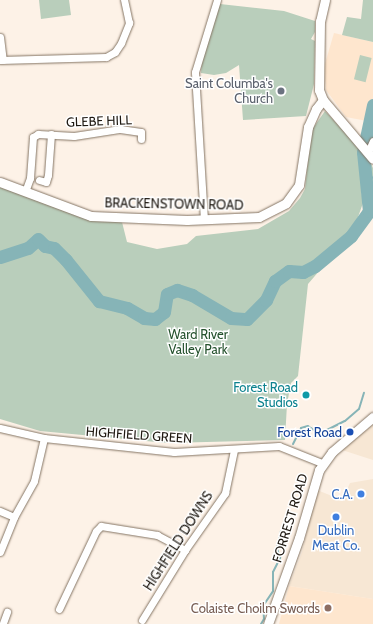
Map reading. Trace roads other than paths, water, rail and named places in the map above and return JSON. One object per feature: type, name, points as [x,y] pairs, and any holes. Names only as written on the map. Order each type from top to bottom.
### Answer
[{"type":"street","points":[[0,37],[1,60],[106,57],[115,52],[121,44],[129,23],[124,0]]},
{"type":"street","points":[[204,220],[195,72],[217,0]]},
{"type":"street","points":[[325,0],[320,20],[318,84],[323,100],[369,153]]},
{"type":"street","name":"BRACKENSTOWN ROAD","points":[[0,182],[26,189],[91,216],[204,220],[259,217],[286,203],[300,185],[308,127],[316,109],[323,100]]},
{"type":"street","name":"GLEBE HILL","points":[[26,189],[30,178],[33,137],[38,134],[82,135],[120,130],[141,132],[141,139]]},
{"type":"street","points":[[39,180],[46,182],[48,175],[51,134]]},
{"type":"street","points":[[369,153],[373,141]]},
{"type":"street","name":"FORREST ROAD","points":[[268,624],[299,538],[314,479],[322,463],[373,417]]},
{"type":"street","name":"HIGHFIELD GREEN","points":[[0,428],[44,438],[174,452],[234,450],[279,446],[322,463]]},
{"type":"street","points":[[0,552],[14,516],[34,481],[44,438]]},
{"type":"street","name":"HIGHFIELD DOWNS","points":[[142,620],[185,550],[225,493],[234,450]]},
{"type":"street","points":[[0,511],[14,516]]},
{"type":"street","points":[[58,609],[96,531],[101,526],[157,534],[185,550]]},
{"type":"street","points":[[3,623],[7,612]]},
{"type":"waterway","points":[[0,257],[28,248],[38,239],[45,246],[54,248],[66,260],[99,301],[127,308],[144,318],[155,319],[164,312],[167,294],[177,290],[192,295],[231,318],[247,319],[266,300],[275,281],[289,271],[303,272],[315,266],[351,236],[369,211],[363,152],[373,105]]},
{"type":"waterway","points":[[365,173],[373,178]]},
{"type":"waterway","points":[[293,444],[301,428],[308,426],[317,432],[325,431],[345,421],[359,409],[364,393]]},
{"type":"waterway","points":[[261,624],[264,619],[263,606],[273,591],[273,572],[280,558],[277,548],[281,531]]},
{"type":"place","name":"Saint Columba's Church","points":[[281,91]]},
{"type":"place","name":"Forest Road Studios","points":[[306,395]]},
{"type":"place","name":"Forest Road","points":[[350,432]]},
{"type":"place","name":"C.A.","points":[[361,494]]},
{"type":"place","name":"Dublin Meat Co.","points":[[336,517]]},
{"type":"place","name":"Colaiste Choilm Swords","points":[[328,608]]},
{"type":"park label","name":"Ward River Valley Park","points":[[198,342]]}]
